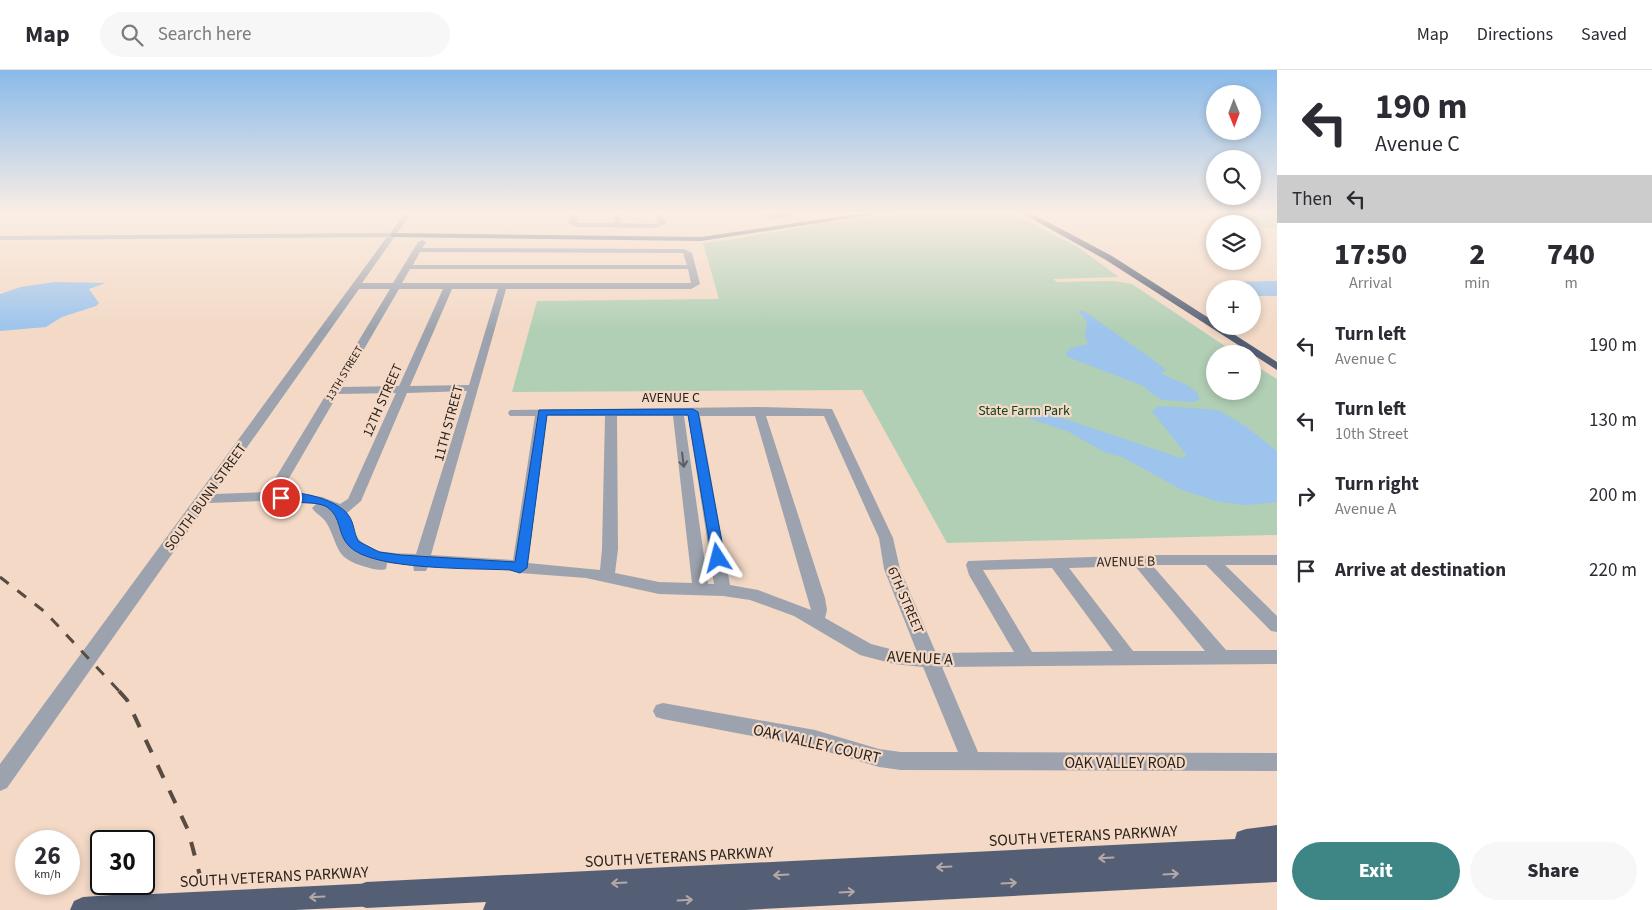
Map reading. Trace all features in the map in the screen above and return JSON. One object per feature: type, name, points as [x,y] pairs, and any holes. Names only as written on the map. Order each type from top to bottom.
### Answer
[{"type":"highway","points":[[1089,251],[1229,345]]},
{"type":"highway","points":[[1096,251],[1273,365]]},
{"type":"highway","points":[[1261,366],[1277,376]]},
{"type":"highway","points":[[1147,855],[1277,837]]},
{"type":"highway","name":"SOUTH VETERANS PARKWAY","points":[[83,910],[1277,848]]},
{"type":"highway","points":[[496,910],[1277,868]]},
{"type":"highway","points":[[1213,872],[1277,873]]},
{"type":"street","name":"SOUTH BUNN STREET","points":[[0,781],[381,251]]},
{"type":"street","name":"13TH STREET","points":[[269,501],[417,251]]},
{"type":"street","name":"13TH STREET","points":[[685,251],[692,267]]},
{"type":"street","points":[[356,286],[694,286],[696,284],[692,267],[408,266]]},
{"type":"street","name":"12TH STREET","points":[[336,515],[354,501],[449,285]]},
{"type":"street","name":"11TH STREET","points":[[421,564],[503,285]]},
{"type":"street","points":[[334,390],[473,388]]},
{"type":"street","points":[[759,411],[816,598],[818,610],[816,620]]},
{"type":"street","name":"AVENUE C","points":[[514,412],[828,412]]},
{"type":"street","points":[[520,568],[542,412]]},
{"type":"street","points":[[607,577],[610,550],[610,412]]},
{"type":"street","points":[[678,412],[701,590]]},
{"type":"street","points":[[693,412],[723,590]]},
{"type":"street","name":"6TH STREET","points":[[828,412],[886,538],[892,569],[972,762]]},
{"type":"street","points":[[201,502],[269,501],[310,505],[336,515]]},
{"type":"street","name":"AVENUE A","points":[[336,515],[340,545],[352,556],[374,564],[421,564],[506,572],[520,568],[573,572],[659,588],[723,590],[766,597],[816,620],[866,650],[894,657],[930,660],[1277,657]]},
{"type":"street","points":[[1210,560],[1277,626]]},
{"type":"street","name":"AVENUE B","points":[[1027,659],[977,575],[974,565],[1277,560]]},
{"type":"street","points":[[1140,561],[1222,658]]},
{"type":"street","points":[[1057,563],[1128,658]]},
{"type":"street","name":"OAK VALLEY COURT","points":[[663,711],[823,741],[880,758],[901,761],[972,762]]},
{"type":"street","name":"OAK VALLEY ROAD","points":[[972,762],[1277,762]]},
{"type":"green space","name":"State Farm Park","points":[[705,251],[1083,251],[1119,277],[1053,279],[1057,282],[1114,281],[1132,284],[1224,345],[1206,345],[1206,400],[1261,400],[1261,369],[1277,379],[1277,535],[947,543],[862,390],[512,392],[537,301],[719,299]]},
{"type":"water","points":[[1261,281],[1277,281],[1277,296],[1261,296]]},
{"type":"water","points":[[54,282],[106,283],[89,289],[99,303],[96,306],[62,317],[46,327],[0,331],[0,294],[21,287]]},
{"type":"water","points":[[1078,311],[1084,311],[1163,367],[1166,371],[1160,373],[1189,386],[1198,394],[1199,400],[1192,402],[1163,400],[1143,386],[1068,357],[1065,354],[1071,348],[1088,344],[1085,337],[1087,322]]},
{"type":"water","points":[[1157,407],[1218,410],[1244,425],[1277,451],[1277,502],[1246,505],[1220,502],[1182,490],[1122,457],[1106,453],[1067,431],[1022,414],[1032,410],[1047,413],[1181,458],[1187,456],[1152,411]]},
{"type":"railway","points":[[0,577],[45,612],[120,692]]},
{"type":"railway","points":[[119,691],[127,700],[188,830],[209,910]]},
{"type":"route","points":[[281,498],[305,497],[331,505],[344,517],[347,533],[353,544],[376,556],[511,565],[520,568],[542,412],[693,412],[718,558]]}]
